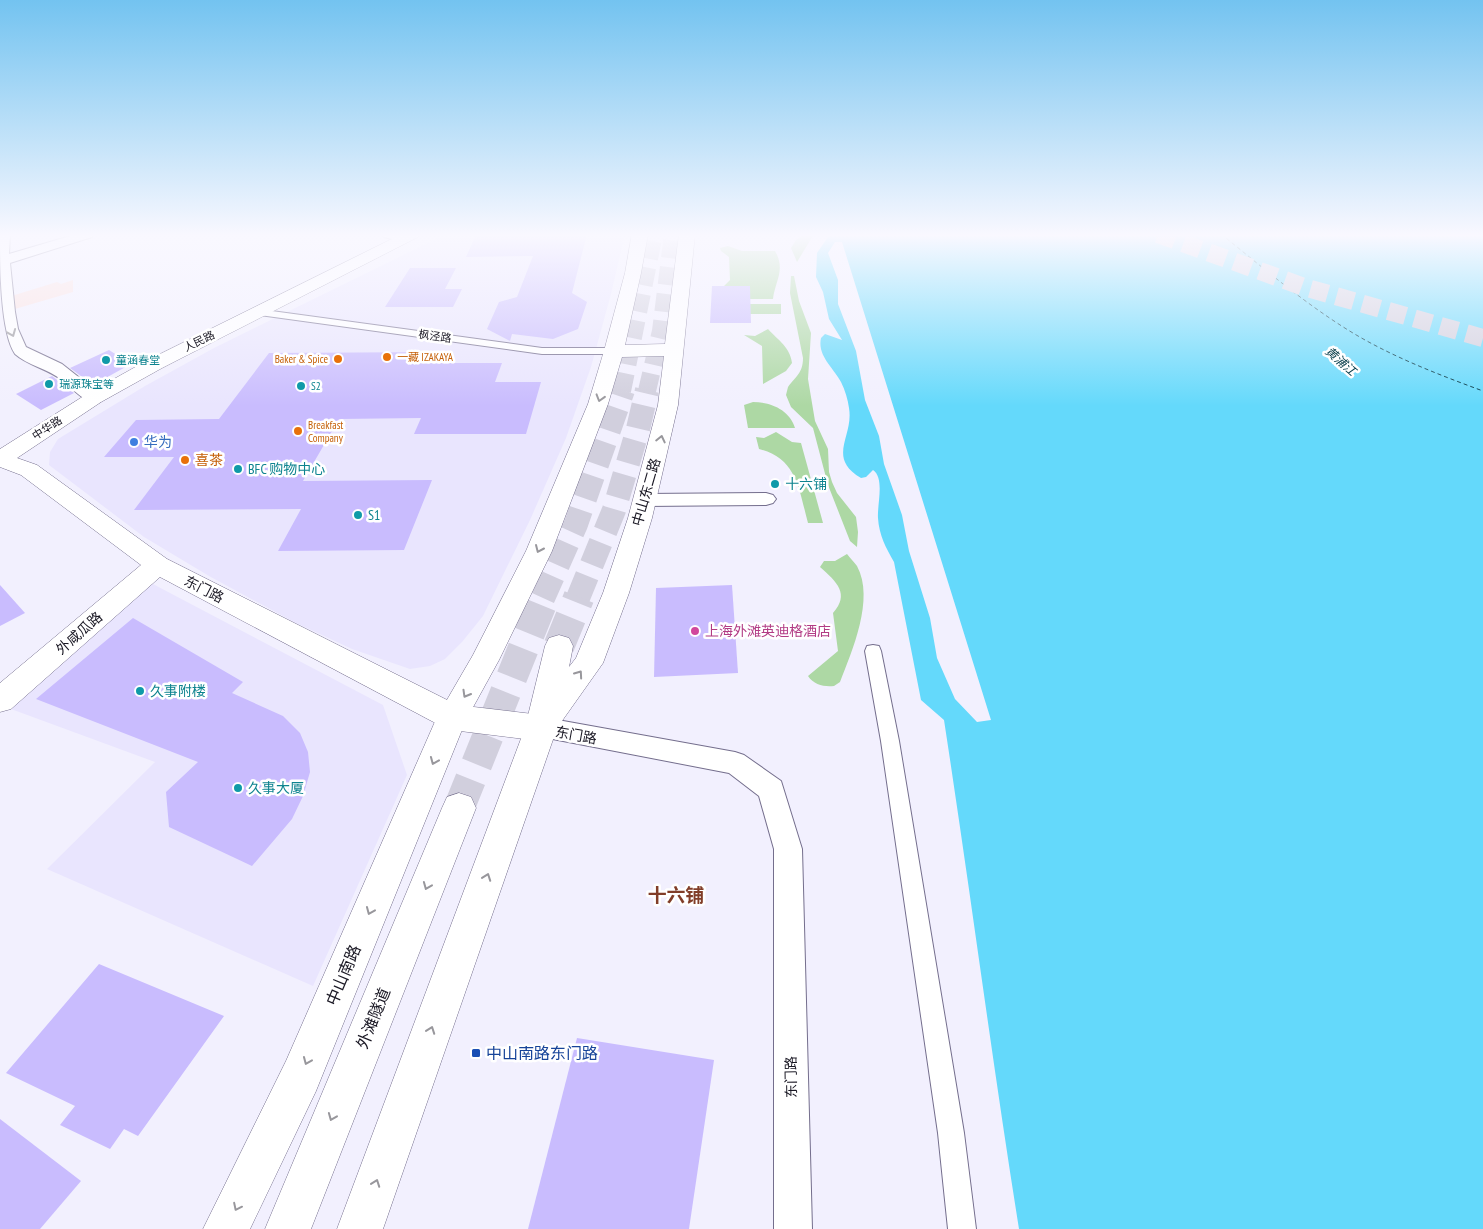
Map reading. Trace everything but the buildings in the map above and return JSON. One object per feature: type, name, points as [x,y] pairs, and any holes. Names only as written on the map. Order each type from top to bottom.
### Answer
[{"type":"main road","name":"人民路","points":[[94,398],[188,346],[296,291]]},
{"type":"main road","points":[[452,717],[485,660],[539,551],[598,404],[614,351],[629,291]]},
{"type":"main road","name":"中山东二路","points":[[541,728],[588,663],[616,593],[644,500],[668,406],[681,291]]},
{"type":"main road","points":[[614,351],[674,350]]},
{"type":"main road","name":"中华路","points":[[0,459],[94,398]]},
{"type":"main road","name":"东门路","points":[[0,459],[29,470],[158,565],[452,717],[541,728]]},
{"type":"main road","name":"外咸瓜路","points":[[0,700],[158,565]]},
{"type":"main road","points":[[550,687],[580,632],[616,593]]},
{"type":"main road","points":[[360,1229],[541,728],[559,646]]},
{"type":"main road","name":"中山南路","points":[[226,1229],[301,1076],[452,717]]},
{"type":"main road","name":"外滩隧道","points":[[288,1229],[459,808]]},
{"type":"street","points":[[3,291],[9,329],[19,349],[60,370],[94,398]]},
{"type":"street","name":"枫泾路","points":[[257,312],[542,351],[614,351]]},
{"type":"street","points":[[644,500],[766,499]]},
{"type":"street","points":[[872,652],[890,742],[947,1104],[962,1229]]},
{"type":"street","name":"东门路","points":[[541,728],[735,763],[771,789],[788,849],[793,1229]]},
{"type":"shaded area","points":[[27,291],[73,291],[8,311],[5,298]]},
{"type":"shaded area","points":[[329,291],[612,291],[591,367],[566,438],[530,520],[483,616],[445,659],[430,666],[410,669],[352,649],[294,622],[209,576],[144,537],[49,465],[50,452],[58,439],[145,386],[214,348]]},
{"type":"shaded area","points":[[151,583],[383,705],[407,775],[313,986],[47,869],[155,762],[11,709]]},
{"type":"green space","points":[[749,291],[774,291],[773,299],[750,299]]},
{"type":"green space","points":[[790,291],[797,291],[811,333],[808,379],[815,421],[828,449],[829,472],[832,482],[837,493],[856,517],[857,547],[850,541],[828,485],[813,428],[791,407],[786,395],[788,387],[800,371],[803,363]]},
{"type":"green space","points":[[750,304],[781,304],[781,314],[750,314]]},
{"type":"green space","points":[[768,329],[786,348],[792,363],[786,371],[763,384],[762,346],[744,335],[755,336]]},
{"type":"green space","points":[[753,402],[766,403],[784,411],[795,428],[748,428],[744,405]]},
{"type":"green space","points":[[776,432],[792,442],[801,443],[823,523],[808,523],[799,487],[789,468],[772,453],[759,449],[756,437],[764,438]]},
{"type":"green space","points":[[847,554],[857,566],[862,579],[863,609],[860,625],[840,682],[834,686],[823,686],[813,682],[808,676],[838,651],[833,613],[841,600],[841,594],[836,583],[820,567],[824,561],[835,561]]},
{"type":"water","name":"黄浦江","points":[[1483,291],[1483,1229],[1019,1229],[944,720],[921,700],[894,562],[883,541],[880,530],[878,513],[879,479],[873,470],[866,477],[861,478],[845,462],[843,454],[850,418],[848,402],[841,382],[827,362],[820,344],[821,338],[825,334],[842,340],[829,319],[823,292]]},
{"type":"pier","points":[[838,291],[857,291],[991,720],[977,722],[955,699],[937,658],[930,618],[909,551],[902,515],[884,464],[879,436],[865,400],[856,351],[838,304]]},
{"type":"ferry route","points":[[1293,291],[1331,319],[1364,339],[1431,371],[1483,391]]},
{"type":"tunnel","points":[[622,391],[642,291]]},
{"type":"tunnel","points":[[647,391],[661,331],[666,291]]},
{"type":"tunnel","points":[[1319,291],[1483,338]]},
{"type":"tunnel","points":[[543,598],[576,524],[623,390]]},
{"type":"tunnel","points":[[578,598],[614,510],[638,429],[647,390]]},
{"type":"tunnel","points":[[459,808],[544,597]]},
{"type":"tunnel","points":[[559,646],[579,597]]},
{"type":"place","name":"一藏 IZAKAYA","points":[[387,357]]},
{"type":"place","name":"Baker & Spice","points":[[338,359]]},
{"type":"place","name":"童涵春堂","points":[[106,360]]},
{"type":"place","name":"瑞源珠宝等","points":[[49,384]]},
{"type":"place","name":"S2","points":[[301,386]]},
{"type":"place","name":"Breakfast Company","points":[[298,431]]},
{"type":"place","name":"华为","points":[[134,442]]},
{"type":"place","name":"喜茶","points":[[185,460]]},
{"type":"place","name":"BFC 购物中心","points":[[238,469]]},
{"type":"place","name":"十六铺","points":[[775,484]]},
{"type":"place","name":"S1","points":[[358,515]]},
{"type":"place","name":"上海外滩英迪格酒店","points":[[695,631]]},
{"type":"place","name":"久事附楼","points":[[140,691]]},
{"type":"place","name":"久事大厦","points":[[238,788]]},
{"type":"place","name":"中山南路东门路","points":[[476,1053]]},
{"type":"district","name":"十六铺","points":[[676,895]]}]
